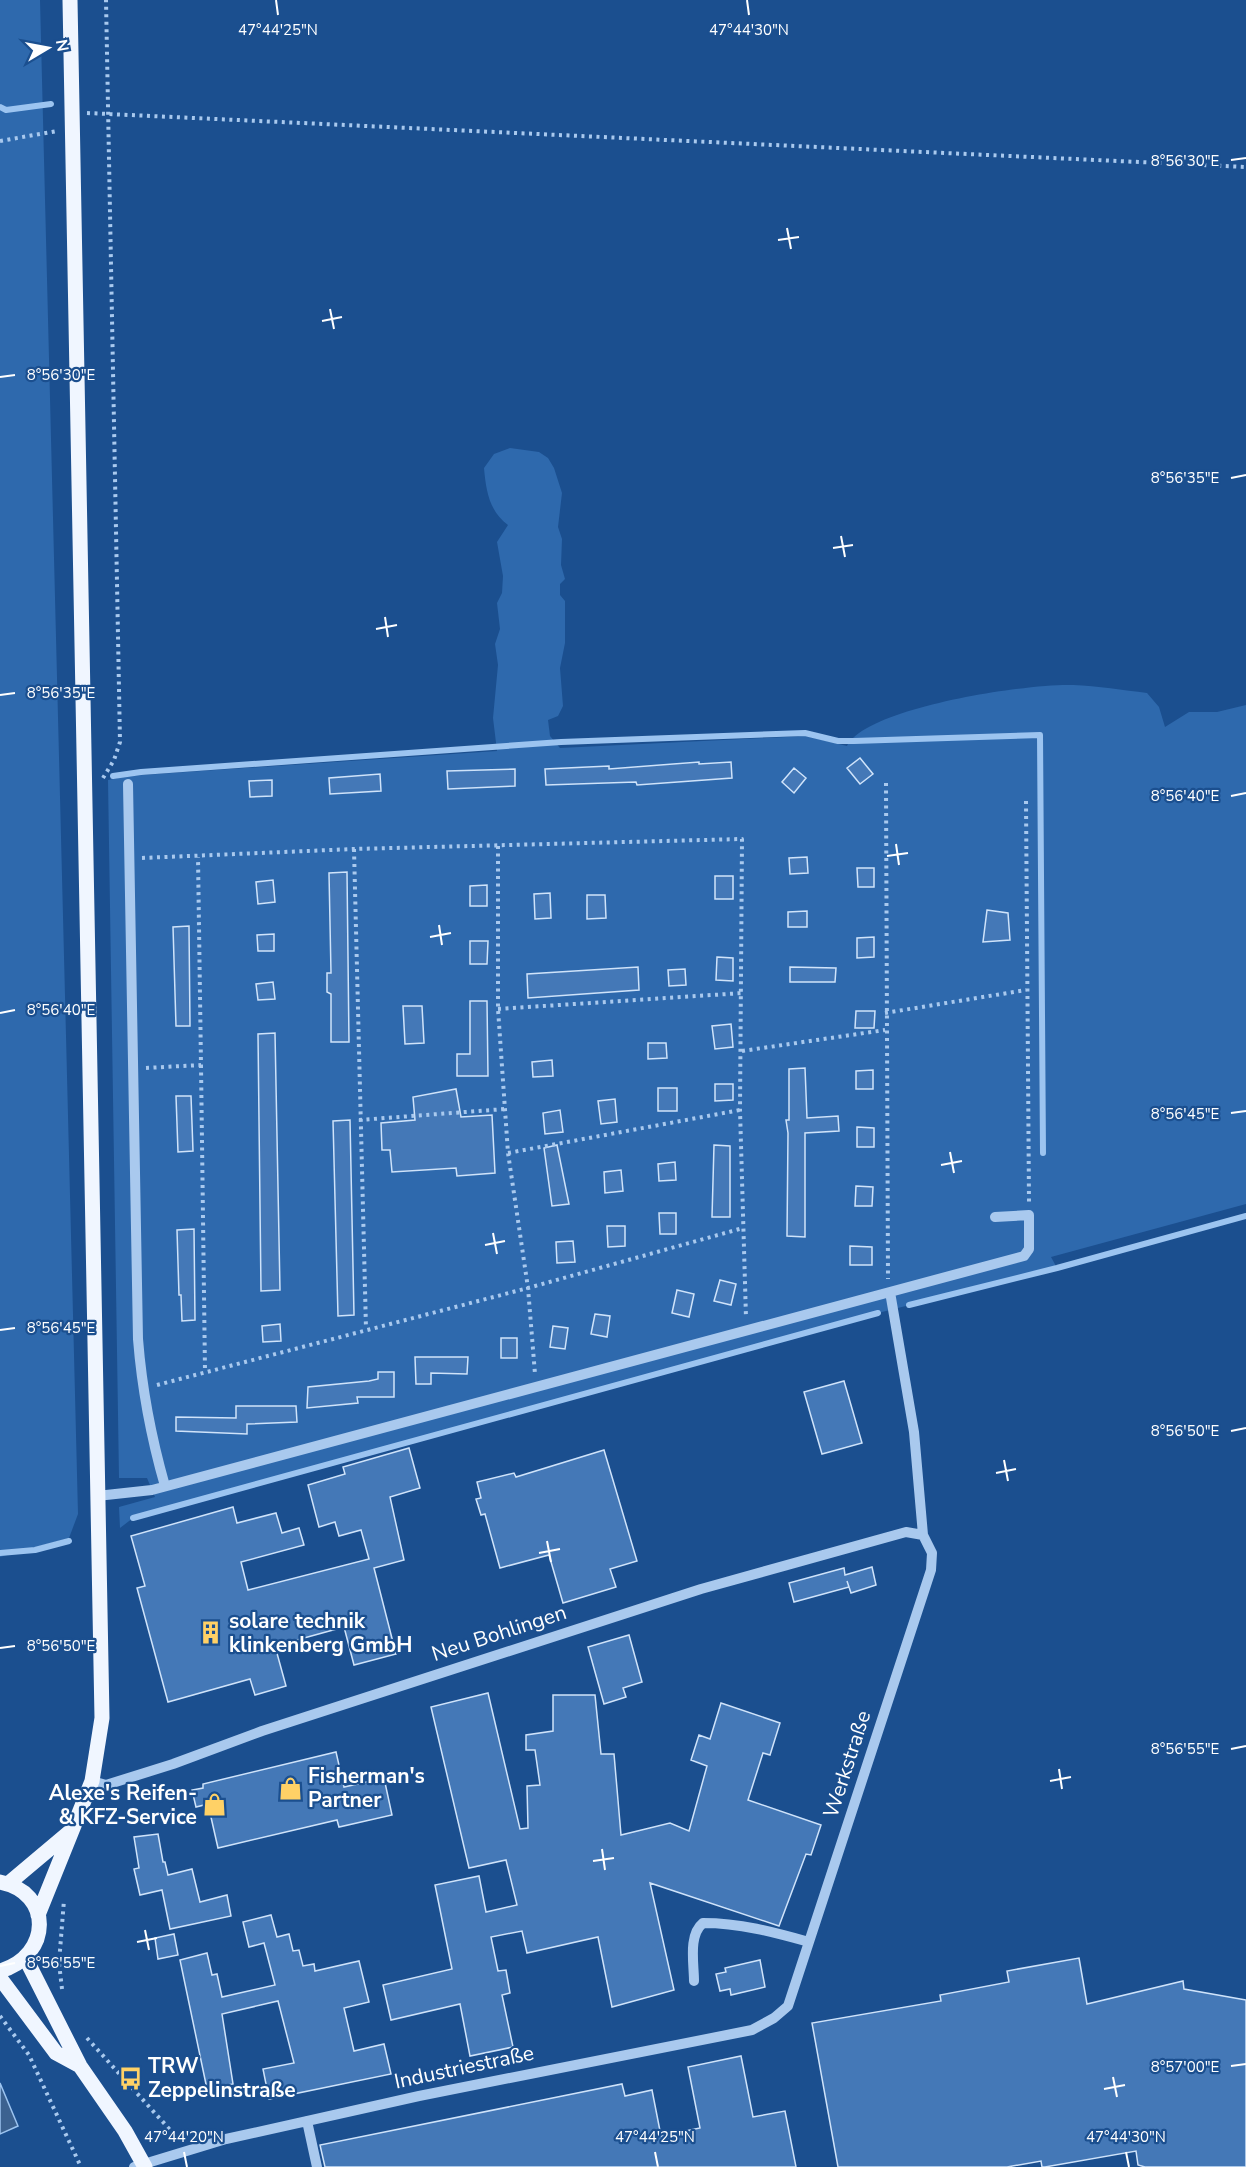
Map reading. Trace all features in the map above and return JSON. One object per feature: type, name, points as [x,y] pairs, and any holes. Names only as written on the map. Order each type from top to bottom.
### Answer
[{"type":"main road","points":[[0,1971],[16,1967],[26,1959],[39,1937],[38,1915],[92,1781],[102,1718],[70,0]]},
{"type":"main road","points":[[38,1915],[24,1892],[5,1883],[74,1828]]},
{"type":"main road","points":[[26,1959],[80,2066],[141,2166]]},
{"type":"main road","points":[[0,1978],[56,2053],[80,2066]]},
{"type":"street","points":[[128,784],[138,1339],[142,1390],[152,1442],[165,1486]]},
{"type":"street","points":[[97,1497],[165,1486],[1024,1256],[1029,1249],[1029,1215],[995,1216]]},
{"type":"street","name":"Werkstraße","points":[[788,2006],[931,1570],[932,1552],[922,1535],[914,1432],[890,1292]]},
{"type":"street","name":"Neu Bohlingen","points":[[92,1781],[106,1785],[173,1764],[262,1731],[701,1589],[906,1532],[922,1535]]},
{"type":"street","points":[[694,1981],[694,1937],[697,1928],[703,1923],[730,1923],[760,1928],[809,1942]]},
{"type":"street","name":"Industriestraße","points":[[141,2166],[226,2139],[752,2030],[774,2018],[788,2006]]},
{"type":"street","points":[[307,2121],[317,2167]]},
{"type":"path","points":[[102,780],[120,742],[106,0]]},
{"type":"path","points":[[107,114],[1246,167]]},
{"type":"path","points":[[0,141],[72,128]]},
{"type":"path","points":[[886,783],[885,1030],[887,1272],[890,1292]]},
{"type":"path","points":[[1026,801],[1029,1215]]},
{"type":"path","points":[[130,858],[354,849],[742,839],[743,993],[740,1110],[744,1310],[748,1329]]},
{"type":"path","points":[[498,846],[498,1009],[508,1153],[528,1288],[533,1365],[538,1386]]},
{"type":"path","points":[[354,849],[366,1329]]},
{"type":"path","points":[[198,857],[205,1371]]},
{"type":"path","points":[[885,1013],[1026,990]]},
{"type":"path","points":[[498,1009],[743,993]]},
{"type":"path","points":[[742,1051],[885,1030]]},
{"type":"path","points":[[133,1068],[201,1065]]},
{"type":"path","points":[[359,1120],[505,1109]]},
{"type":"path","points":[[508,1153],[740,1110]]},
{"type":"path","points":[[142,1390],[205,1371],[528,1288],[742,1228]]},
{"type":"path","points":[[62,1991],[59,1963],[64,1895]]},
{"type":"path","points":[[0,2016],[28,2055],[81,2167]]},
{"type":"path","points":[[82,2031],[172,2132],[179,2153]]},
{"type":"shaded area","points":[[0,0],[40,0],[78,1514],[69,1538],[0,1557]]},
{"type":"shaded area","points":[[510,448],[539,452],[548,458],[554,468],[562,493],[558,527],[562,539],[561,565],[565,579],[560,584],[560,595],[565,601],[565,643],[560,668],[563,706],[558,716],[548,720],[550,736],[560,748],[806,736],[847,746],[860,732],[884,720],[916,709],[988,693],[1052,685],[1110,688],[1147,693],[1159,707],[1165,727],[1189,712],[1217,712],[1246,705],[1246,1204],[1051,1257],[1057,1268],[878,1313],[133,1518],[120,1528],[119,1507],[155,1497],[147,1478],[119,1478],[108,780],[128,776],[497,751],[493,718],[498,665],[495,644],[500,629],[497,603],[502,593],[503,576],[497,542],[508,525],[493,507],[487,492],[484,468],[494,454]]},
{"type":"shaded area","points":[[0,2083],[18,2126],[0,2134]]},
{"type":"building","points":[[860,758],[873,774],[860,784],[847,768]]},
{"type":"building","points":[[699,762],[699,764],[731,762],[732,778],[637,785],[636,782],[546,785],[545,769],[609,766],[609,769]]},
{"type":"building","points":[[794,768],[806,778],[794,793],[782,782]]},
{"type":"building","points":[[515,769],[515,786],[448,789],[447,771]]},
{"type":"building","points":[[380,774],[381,791],[330,794],[329,778]]},
{"type":"building","points":[[272,780],[272,796],[250,797],[249,781]]},
{"type":"building","points":[[807,857],[808,873],[790,874],[789,858]]},
{"type":"building","points":[[857,868],[874,868],[874,887],[858,887]]},
{"type":"building","points":[[347,872],[349,1042],[331,1042],[331,994],[327,992],[327,973],[331,973],[329,873]]},
{"type":"building","points":[[715,876],[733,876],[733,899],[715,899]]},
{"type":"building","points":[[273,880],[275,902],[258,904],[256,882]]},
{"type":"building","points":[[487,885],[487,906],[470,906],[470,886]]},
{"type":"building","points":[[550,893],[551,918],[535,919],[534,894]]},
{"type":"building","points":[[587,895],[605,895],[606,918],[587,919]]},
{"type":"building","points":[[987,910],[1008,913],[1010,940],[983,942]]},
{"type":"building","points":[[807,911],[807,927],[788,927],[788,912]]},
{"type":"building","points":[[189,926],[190,1026],[176,1026],[173,927]]},
{"type":"building","points":[[274,934],[274,951],[258,951],[257,935]]},
{"type":"building","points":[[874,937],[874,957],[857,958],[857,938]]},
{"type":"building","points":[[470,941],[488,941],[487,964],[470,964]]},
{"type":"building","points":[[717,957],[733,958],[733,981],[716,980]]},
{"type":"building","points":[[638,967],[639,990],[528,998],[527,974]]},
{"type":"building","points":[[790,967],[836,968],[835,982],[790,982]]},
{"type":"building","points":[[685,969],[686,985],[669,986],[668,970]]},
{"type":"building","points":[[273,982],[275,999],[258,1000],[256,984]]},
{"type":"building","points":[[470,1001],[487,1001],[488,1076],[457,1076],[457,1054],[470,1054]]},
{"type":"building","points":[[403,1006],[422,1006],[424,1043],[405,1044]]},
{"type":"building","points":[[856,1011],[875,1011],[874,1028],[855,1028]]},
{"type":"building","points":[[731,1024],[733,1047],[715,1049],[712,1026]]},
{"type":"building","points":[[275,1033],[280,1290],[261,1291],[258,1034]]},
{"type":"building","points":[[648,1043],[666,1043],[667,1058],[648,1059]]},
{"type":"building","points":[[552,1060],[553,1076],[533,1077],[532,1062]]},
{"type":"building","points":[[805,1068],[807,1118],[838,1116],[839,1131],[805,1133],[805,1237],[787,1236],[788,1133],[786,1120],[789,1120],[789,1069]]},
{"type":"building","points":[[873,1070],[873,1089],[856,1089],[856,1071]]},
{"type":"building","points":[[715,1084],[733,1084],[733,1100],[715,1101]]},
{"type":"building","points":[[658,1088],[677,1088],[677,1111],[658,1111]]},
{"type":"building","points":[[456,1089],[461,1117],[492,1115],[495,1173],[457,1176],[456,1168],[392,1172],[390,1150],[382,1150],[381,1123],[415,1120],[413,1097]]},
{"type":"building","points":[[176,1096],[191,1096],[193,1151],[178,1152]]},
{"type":"building","points":[[615,1099],[617,1122],[601,1124],[598,1101]]},
{"type":"building","points":[[560,1110],[563,1132],[545,1134],[543,1113]]},
{"type":"building","points":[[350,1120],[354,1315],[338,1316],[333,1121]]},
{"type":"building","points":[[857,1127],[874,1128],[874,1147],[857,1147]]},
{"type":"building","points":[[557,1145],[569,1204],[552,1206],[544,1148]]},
{"type":"building","points":[[714,1145],[730,1146],[730,1217],[712,1217]]},
{"type":"building","points":[[675,1162],[676,1180],[659,1181],[658,1164]]},
{"type":"building","points":[[621,1170],[623,1191],[605,1193],[604,1172]]},
{"type":"building","points":[[856,1186],[873,1187],[872,1206],[855,1206]]},
{"type":"building","points":[[659,1213],[676,1213],[676,1234],[660,1234]]},
{"type":"building","points":[[607,1226],[625,1226],[625,1246],[608,1247]]},
{"type":"building","points":[[194,1229],[195,1320],[182,1321],[177,1230]]},
{"type":"building","points":[[573,1241],[575,1262],[557,1263],[556,1242]]},
{"type":"building","points":[[850,1246],[872,1247],[872,1265],[850,1265]]},
{"type":"building","points":[[720,1280],[736,1284],[731,1305],[714,1301]]},
{"type":"building","points":[[677,1290],[694,1294],[689,1317],[672,1313]]},
{"type":"building","points":[[595,1314],[610,1316],[607,1337],[591,1334]]},
{"type":"building","points":[[280,1324],[281,1341],[263,1342],[262,1326]]},
{"type":"building","points":[[553,1326],[568,1328],[565,1349],[550,1347]]},
{"type":"building","points":[[501,1338],[517,1338],[517,1358],[501,1358]]},
{"type":"building","points":[[415,1357],[468,1357],[467,1374],[431,1373],[431,1384],[416,1384]]},
{"type":"building","points":[[378,1372],[394,1372],[394,1397],[357,1397],[358,1403],[307,1408],[308,1387],[369,1381],[378,1379]]},
{"type":"building","points":[[844,1381],[862,1443],[822,1454],[804,1392]]},
{"type":"building","points":[[236,1406],[296,1406],[297,1422],[247,1424],[247,1434],[176,1431],[176,1417],[236,1418]]},
{"type":"building","points":[[409,1448],[420,1488],[390,1497],[404,1560],[374,1568],[396,1654],[354,1665],[344,1627],[275,1646],[286,1686],[255,1695],[250,1679],[168,1702],[137,1588],[145,1586],[131,1536],[233,1507],[237,1523],[276,1513],[282,1533],[299,1528],[304,1545],[241,1562],[248,1590],[369,1559],[361,1530],[339,1536],[335,1522],[319,1527],[308,1485],[345,1474],[343,1467]]},
{"type":"building","points":[[604,1450],[637,1561],[610,1569],[616,1587],[563,1603],[549,1555],[500,1568],[485,1514],[481,1515],[476,1499],[481,1498],[477,1482],[514,1473],[516,1477]]},
{"type":"building","points":[[872,1567],[876,1585],[851,1593],[849,1587],[794,1602],[789,1583],[844,1568],[845,1575]]},
{"type":"building","points":[[629,1635],[642,1682],[623,1688],[626,1697],[604,1704],[588,1647]]},
{"type":"building","points":[[488,1693],[520,1829],[528,1828],[527,1786],[540,1785],[535,1750],[526,1750],[526,1735],[553,1731],[553,1695],[595,1695],[601,1754],[614,1754],[621,1835],[670,1823],[689,1831],[707,1766],[691,1760],[699,1735],[710,1739],[721,1703],[780,1723],[770,1755],[763,1753],[748,1800],[821,1825],[811,1855],[806,1854],[779,1926],[650,1883],[674,1990],[612,2007],[598,1937],[527,1953],[522,1931],[491,1937],[498,1971],[506,1970],[510,1993],[502,1995],[513,2047],[470,2056],[460,2004],[391,2020],[383,1985],[452,1969],[435,1885],[479,1876],[486,1912],[517,1905],[506,1860],[469,1868],[431,1707]]},
{"type":"building","points":[[336,1752],[344,1787],[384,1778],[392,1815],[339,1827],[337,1820],[218,1848],[208,1804],[196,1807],[192,1790],[203,1788],[203,1784]]},
{"type":"building","points":[[158,1834],[168,1875],[192,1869],[200,1902],[227,1895],[231,1916],[170,1929],[162,1890],[140,1895],[134,1869],[139,1868],[134,1837]]},
{"type":"building","points":[[271,1915],[277,1937],[289,1934],[293,1951],[299,1950],[303,1966],[314,1964],[315,1971],[359,1961],[369,2002],[344,2008],[354,2051],[384,2044],[391,2074],[269,2099],[263,2069],[294,2063],[278,2001],[222,2014],[233,2084],[207,2089],[180,1960],[207,1953],[212,1975],[217,1974],[222,1997],[275,1985],[264,1943],[249,1947],[243,1922]]},
{"type":"building","points":[[174,1934],[178,1955],[158,1959],[155,1938]]},
{"type":"building","points":[[1079,1958],[1087,2004],[1183,1981],[1184,1989],[1246,2000],[1246,2167],[1145,2167],[1138,2165],[1136,2151],[1045,2167],[1042,2167],[1041,2161],[1007,2167],[838,2167],[812,2023],[941,2001],[940,1995],[1009,1982],[1007,1971]]},
{"type":"building","points":[[760,1960],[765,1987],[731,1995],[730,1989],[720,1991],[716,1974],[726,1972],[725,1968]]},
{"type":"building","points":[[741,2056],[753,2117],[785,2111],[796,2167],[325,2167],[320,2145],[622,2084],[625,2096],[652,2090],[661,2136],[700,2128],[688,2067]]},
{"type":"waterway","points":[[0,107],[6,110],[51,104]]},
{"type":"waterway","points":[[113,776],[141,772],[561,742],[805,733],[838,741],[1040,735],[1043,1153]]},
{"type":"waterway","points":[[909,1305],[1057,1268],[1246,1216]]},
{"type":"waterway","points":[[133,1518],[878,1313]]},
{"type":"waterway","points":[[0,1553],[35,1550],[69,1541]]},
{"type":"place","name":"solare technik klinkenberg GmbH","points":[[211,1633]]},
{"type":"place","name":"Fisherman's Partner","points":[[290,1788]]},
{"type":"place","name":"Alexe's Reifen- & KFZ-Service","points":[[215,1805]]},
{"type":"place","name":"TRW Zeppelinstraße","points":[[130,2078]]}]
